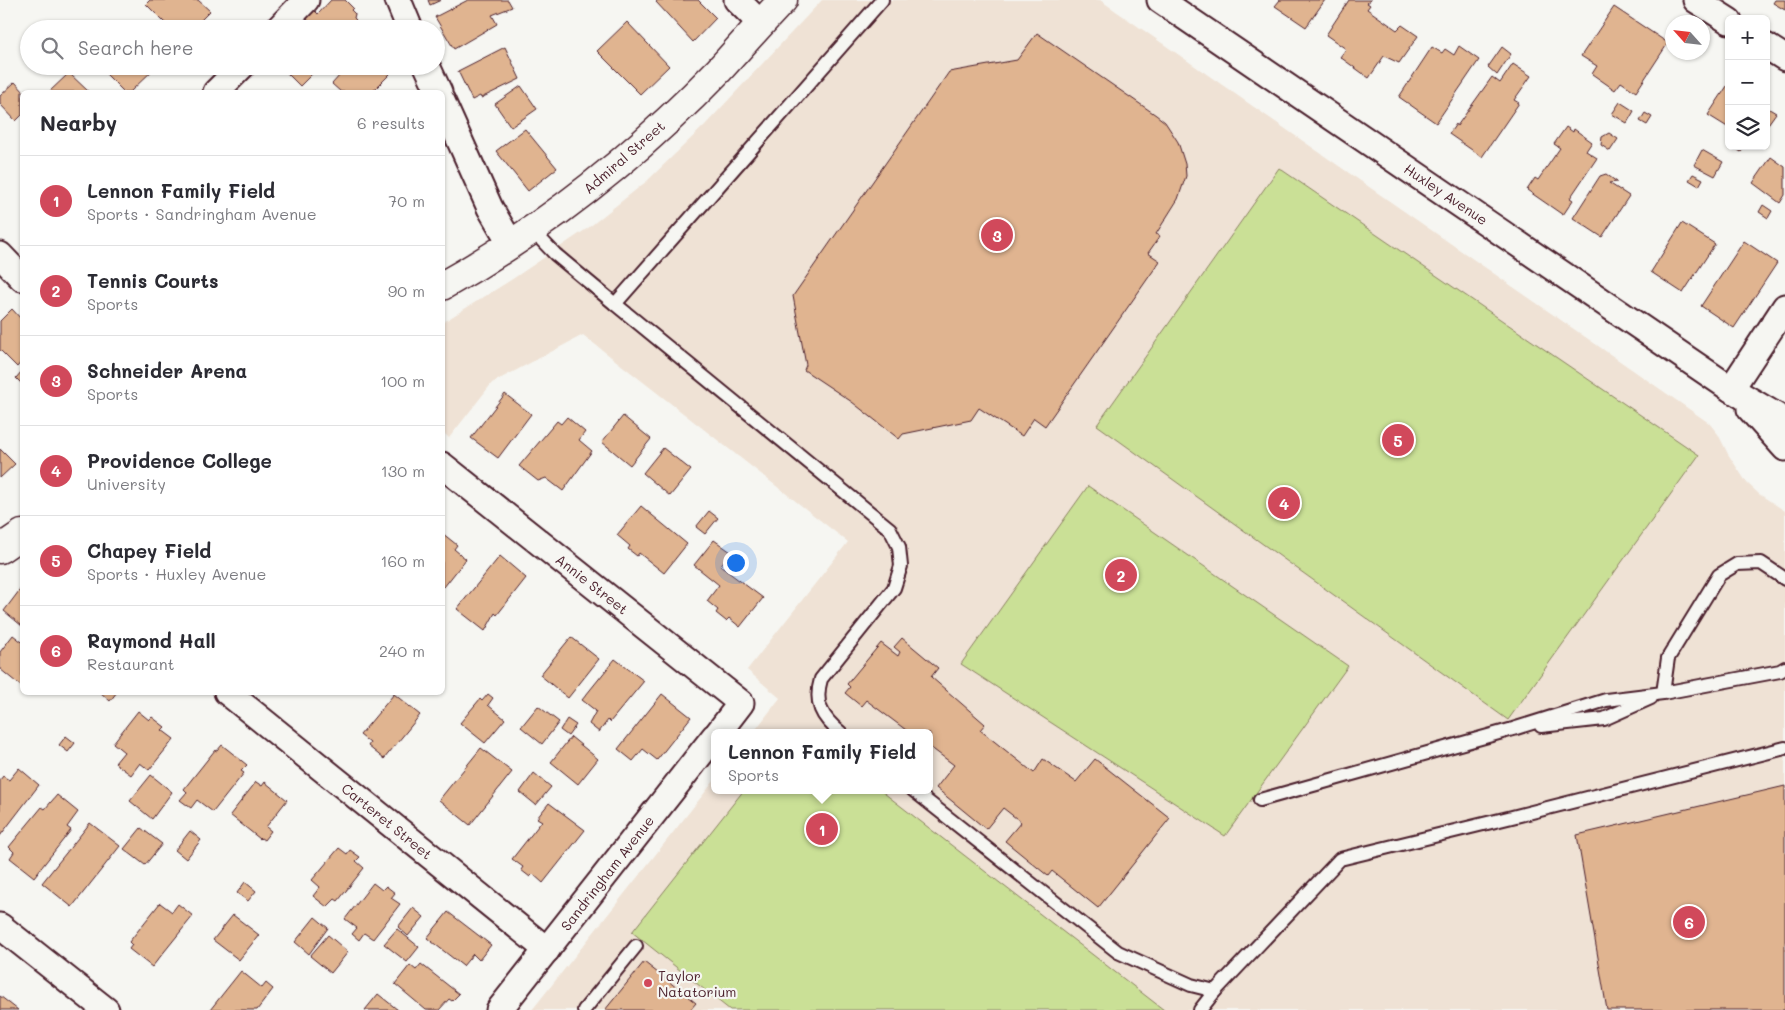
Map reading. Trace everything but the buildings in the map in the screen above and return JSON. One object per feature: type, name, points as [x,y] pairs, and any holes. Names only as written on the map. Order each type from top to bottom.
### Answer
[{"type":"main road","name":"Admiral Street","points":[[445,284],[522,237],[597,181],[656,130],[718,70],[782,0]]},
{"type":"main road","points":[[0,549],[20,535]]},
{"type":"street","points":[[287,20],[306,0]]},
{"type":"street","points":[[398,0],[406,20]]},
{"type":"street","points":[[737,0],[761,24]]},
{"type":"street","name":"Huxley Avenue","points":[[1160,0],[1731,389],[1785,421]]},
{"type":"street","points":[[1696,0],[1725,18]]},
{"type":"street","points":[[1770,49],[1785,58]]},
{"type":"street","points":[[218,90],[233,75]]},
{"type":"street","points":[[431,75],[438,90]]},
{"type":"street","points":[[445,108],[490,208],[522,237]]},
{"type":"street","points":[[0,255],[20,276]]},
{"type":"street","points":[[1731,389],[1785,307]]},
{"type":"street","name":"Huxley Avenue","points":[[1731,389],[1785,448]]},
{"type":"street","name":"Annie Street","points":[[445,468],[741,703],[721,729]]},
{"type":"street","name":"Carteret Street","points":[[231,695],[547,950]]},
{"type":"street","name":"Sandringham Avenue","points":[[499,1010],[711,741]]},
{"type":"street","points":[[0,926],[106,1010]]},
{"type":"lane","points":[[615,304],[882,0]]},
{"type":"lane","points":[[522,237],[555,254],[890,529],[899,547],[901,566],[894,588],[822,679],[817,693],[821,710],[829,724],[836,729]]},
{"type":"lane","points":[[1663,693],[1668,658],[1718,575],[1737,564],[1761,563],[1785,578]]},
{"type":"lane","points":[[1260,800],[1513,730],[1606,700],[1663,693],[1780,671],[1785,668]]},
{"type":"lane","points":[[1513,730],[1604,719],[1663,693]]},
{"type":"lane","points":[[1200,1010],[1215,991],[1340,859],[1785,748]]},
{"type":"lane","points":[[919,794],[1118,952],[1190,985],[1215,991]]},
{"type":"lane","points":[[584,1010],[636,946]]},
{"type":"shaded area","points":[[822,0],[1100,0],[1709,423],[1718,434],[1728,454],[1747,483],[1759,494],[1785,511],[1785,1010],[532,1010],[711,785],[711,794],[933,794],[933,729],[756,729],[780,698],[747,670],[848,542],[583,335],[492,383],[449,438],[445,434],[445,321],[511,280],[588,228],[647,181],[705,125]]},
{"type":"green space","points":[[1279,168],[1699,455],[1508,720],[1097,425]]},
{"type":"green space","points":[[1088,486],[1348,666],[1225,836],[961,664]]},
{"type":"green space","points":[[741,794],[885,794],[1164,1010],[730,1010],[632,932]]},
{"type":"place","name":"Schneider Arena","points":[[997,235]]},
{"type":"place","name":"Chapey Field","points":[[1398,440]]},
{"type":"place","name":"Providence College","points":[[1284,503]]},
{"type":"place","name":"Tennis Courts","points":[[1121,575]]},
{"type":"place","name":"Lennon Family Field","points":[[822,829]]},
{"type":"place","name":"Raymond Hall","points":[[1689,922]]},
{"type":"place","name":"Taylor Natatorium","points":[[648,983]]}]
